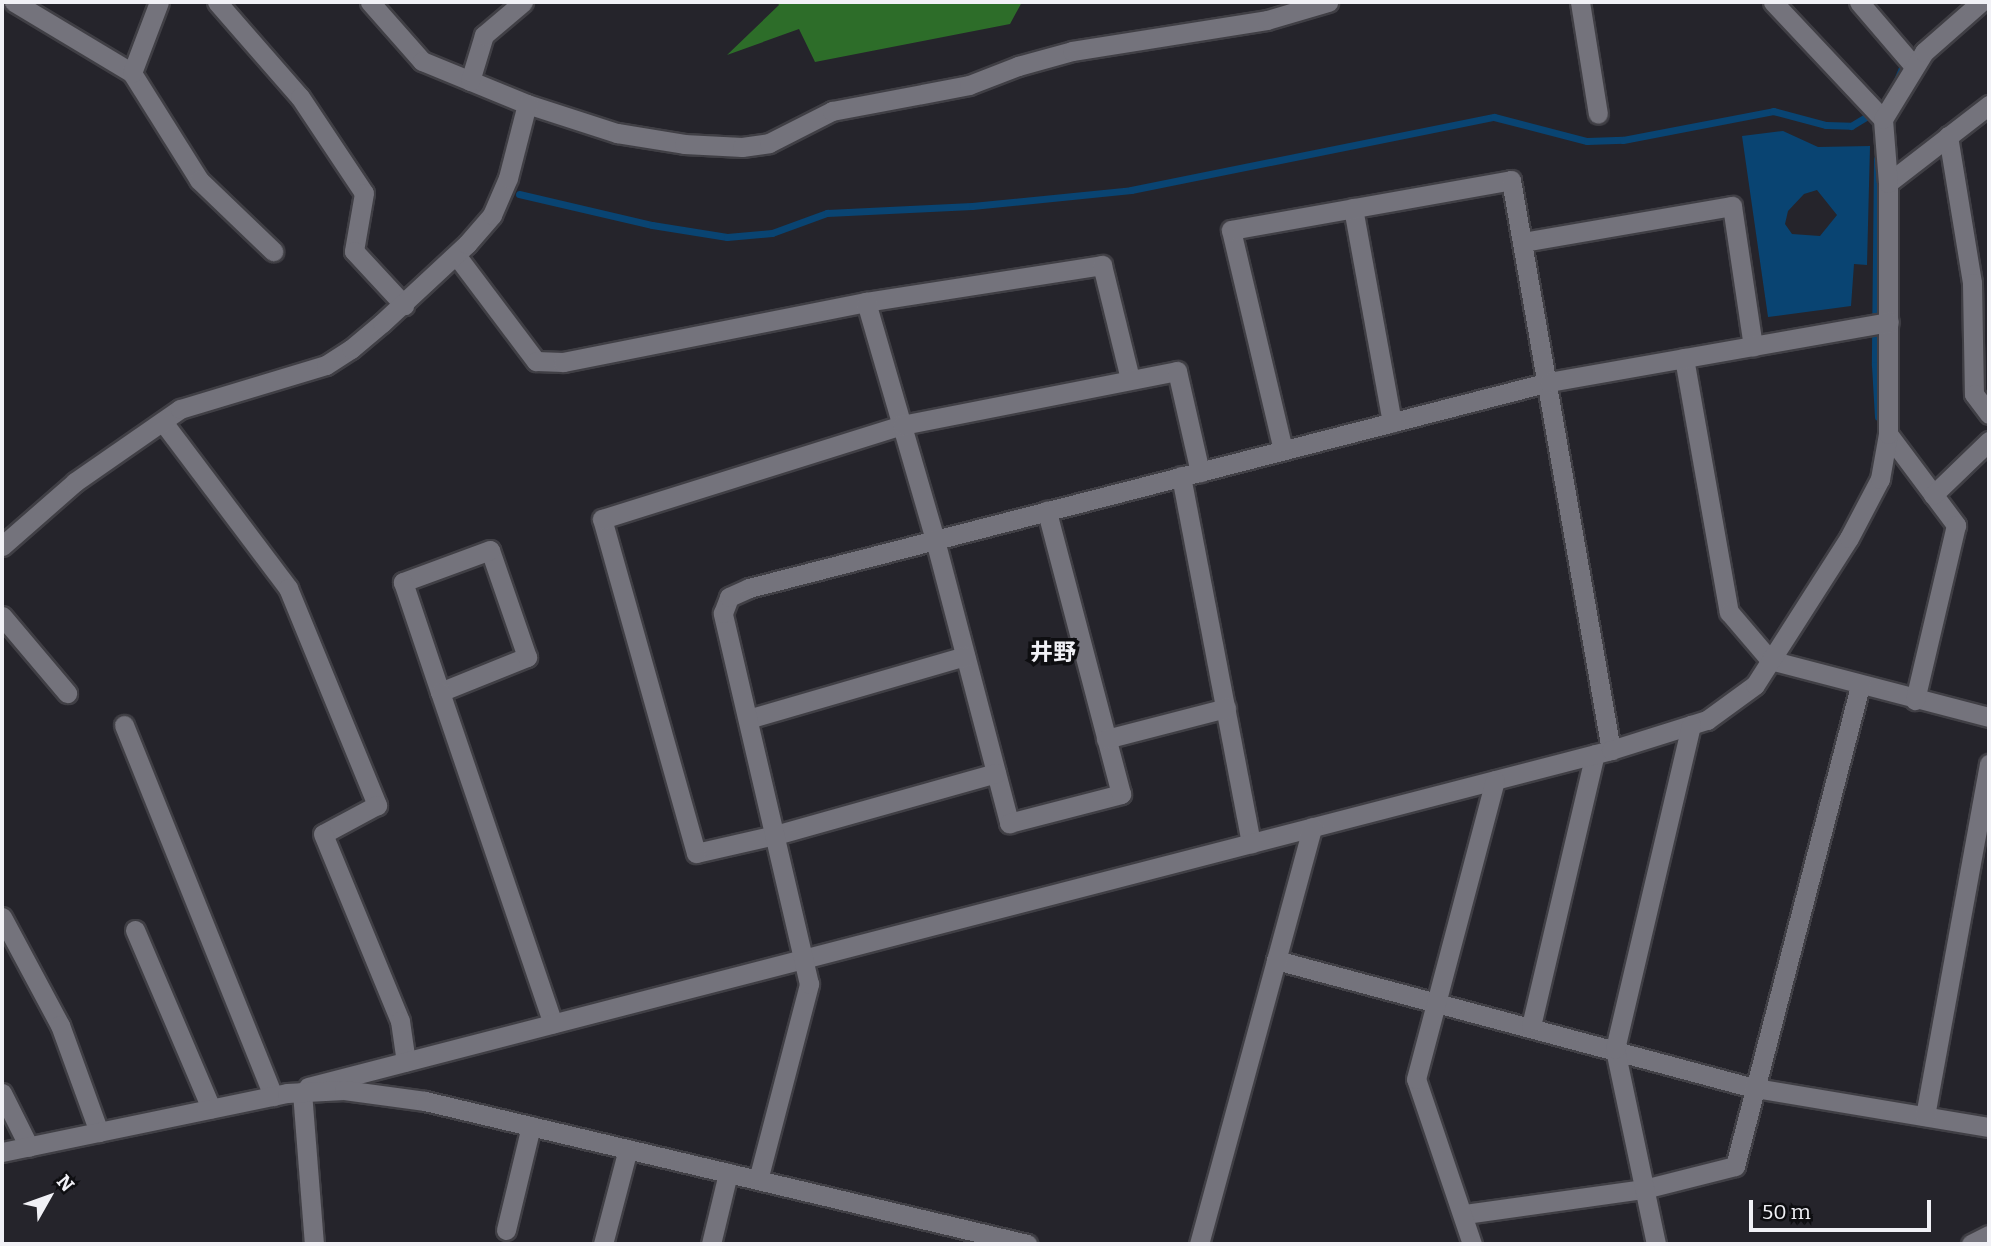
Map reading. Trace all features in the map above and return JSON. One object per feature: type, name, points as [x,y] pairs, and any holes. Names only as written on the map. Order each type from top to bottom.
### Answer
[{"type":"street","points":[[15,2],[132,74],[199,180],[273,251]]},
{"type":"street","points":[[132,74],[159,2]]},
{"type":"street","points":[[217,2],[300,97],[364,193],[354,251],[404,304]]},
{"type":"street","points":[[370,2],[422,61],[527,104],[617,133],[684,144],[742,147],[769,143],[832,111],[969,85],[1018,66],[1072,51],[1267,20],[1328,2]]},
{"type":"street","points":[[1580,2],[1598,114]]},
{"type":"street","points":[[1773,2],[1883,119]]},
{"type":"street","points":[[1859,2],[1913,65]]},
{"type":"street","points":[[2,1152],[287,1094],[1603,752],[1707,720],[1755,685],[1849,538],[1880,480],[1888,434],[1889,321],[1888,183],[1883,119],[1913,65],[1981,2]]},
{"type":"street","points":[[470,81],[484,35],[518,3]]},
{"type":"street","points":[[2,546],[75,482],[180,409],[326,365],[351,349],[456,255],[492,215],[508,178],[527,104]]},
{"type":"street","points":[[1888,183],[1989,105]]},
{"type":"street","points":[[1948,136],[1972,283],[1974,394],[1989,414]]},
{"type":"street","points":[[1283,450],[1231,230],[1511,180],[1549,382],[1603,752],[1531,1026]]},
{"type":"street","points":[[1523,242],[1732,206],[1753,346]]},
{"type":"street","points":[[1353,208],[1392,422]]},
{"type":"street","points":[[456,255],[536,361],[563,362],[866,302],[1102,265],[1130,379]]},
{"type":"street","points":[[1972,283],[1989,270]]},
{"type":"street","points":[[866,302],[934,540],[1009,823],[1121,794],[1046,511]]},
{"type":"street","points":[[758,1180],[809,984],[723,614],[729,597],[749,588],[1549,382],[1889,321]]},
{"type":"street","points":[[1684,358],[1729,612],[1770,660],[1915,700],[1989,717]]},
{"type":"street","points":[[996,773],[775,835],[696,853],[602,519],[902,425],[1177,371],[1226,708],[1251,843]]},
{"type":"street","points":[[163,422],[288,588],[377,805],[323,834],[400,1021],[406,1062]]},
{"type":"street","points":[[1888,434],[1956,525],[1915,700]]},
{"type":"street","points":[[1933,495],[1989,441]]},
{"type":"street","points":[[440,691],[527,657],[489,550],[403,582],[440,691],[553,1023]]},
{"type":"street","points":[[2,616],[67,693]]},
{"type":"street","points":[[748,719],[965,656]]},
{"type":"street","points":[[1465,1214],[1644,1189],[1735,1166],[1860,685]]},
{"type":"street","points":[[1106,739],[1226,708]]},
{"type":"street","points":[[124,725],[287,1094],[314,1244]]},
{"type":"street","points":[[1656,1244],[1615,1049],[1691,725]]},
{"type":"street","points":[[1924,1116],[1989,764]]},
{"type":"street","points":[[1472,1244],[1465,1214],[1416,1079],[1495,780]]},
{"type":"street","points":[[1199,1244],[1312,827]]},
{"type":"street","points":[[2,917],[60,1025],[99,1132]]},
{"type":"street","points":[[135,930],[211,1108]]},
{"type":"street","points":[[1276,960],[1437,1000],[1755,1088],[1989,1127]]},
{"type":"street","points":[[287,1094],[344,1090],[425,1101],[1027,1244]]},
{"type":"street","points":[[2,1093],[29,1147]]},
{"type":"street","points":[[506,1230],[531,1126]]},
{"type":"street","points":[[603,1244],[628,1149]]},
{"type":"street","points":[[712,1244],[728,1173]]},
{"type":"street","points":[[1971,1244],[1989,1235]]},
{"type":"green space","points":[[777,2],[1022,2],[1010,24],[815,62],[799,29],[727,55],[779,5]]},
{"type":"water","points":[[1783,131],[1818,147],[1870,146],[1867,265],[1854,264],[1851,306],[1768,317],[1742,136]],"holes":[[[1817,190],[1837,215],[1820,236],[1792,234],[1785,224],[1788,211],[1804,194]]]},
{"type":"waterway","points":[[1895,85],[1905,60]]},
{"type":"waterway","points":[[519,194],[652,225],[727,237],[772,233],[827,213],[972,206],[1131,190],[1494,117],[1587,141],[1623,140],[1773,111],[1826,125],[1851,126],[1873,113]]},
{"type":"waterway","points":[[1877,159],[1875,365],[1878,417]]},
{"type":"district","name":"井野","points":[[1053,652]]}]
